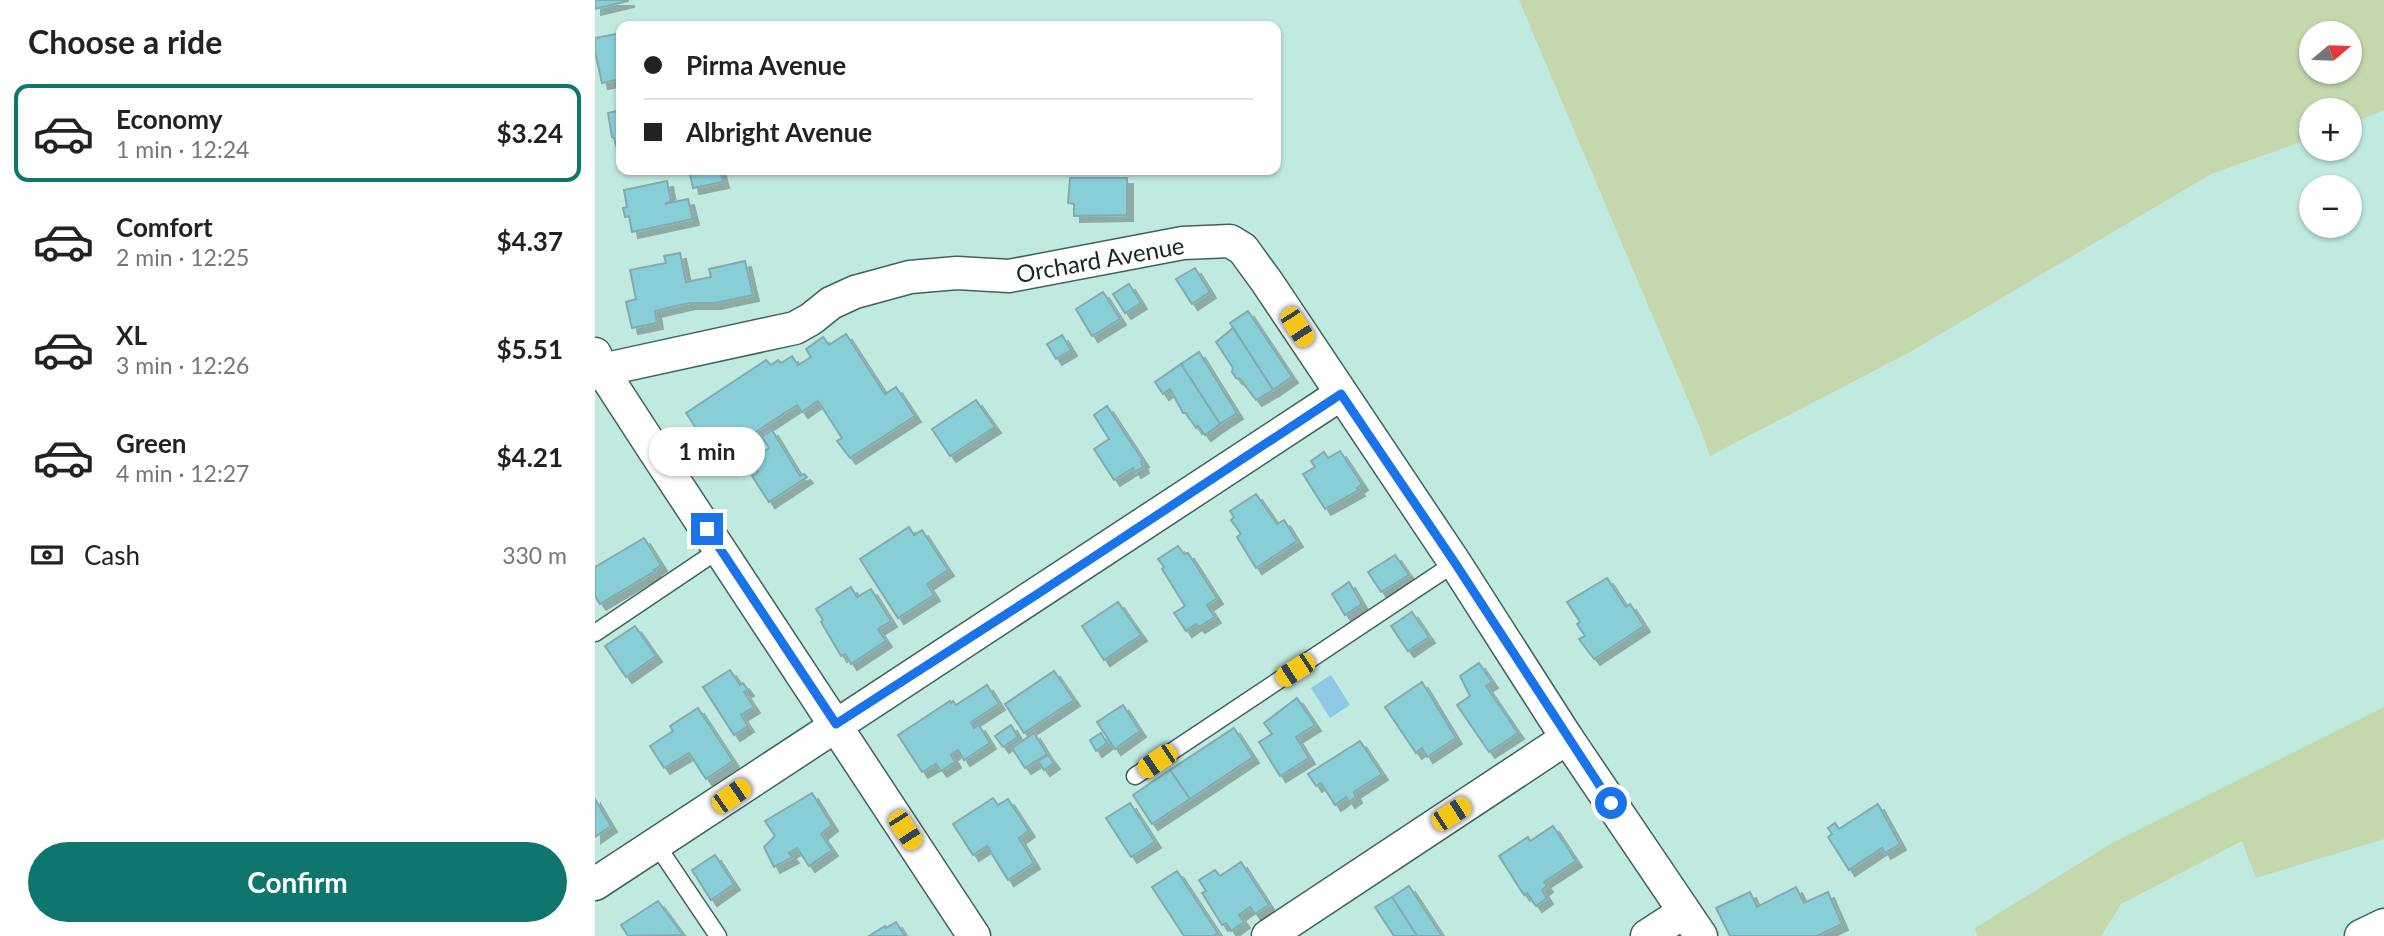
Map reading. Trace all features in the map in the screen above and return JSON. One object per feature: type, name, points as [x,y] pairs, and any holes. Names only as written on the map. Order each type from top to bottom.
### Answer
[{"type":"street","name":"Orchard Avenue","points":[[597,366],[795,328],[831,303],[855,292],[910,277],[957,273],[1009,276],[1183,243],[1230,241],[1243,249],[1341,394]]},
{"type":"street","points":[[597,366],[974,936]]},
{"type":"street","points":[[595,884],[1341,394],[1692,924],[1647,936]]},
{"type":"street","points":[[1268,936],[1567,738]]},
{"type":"street","points":[[2361,936],[2384,925]]},
{"type":"lane","points":[[595,633],[720,549]]},
{"type":"lane","points":[[1135,776],[1455,563]]},
{"type":"lane","points":[[656,844],[718,936]]},
{"type":"green space","points":[[1519,0],[2384,0],[2384,110],[2362,119],[2362,98],[2299,98],[2299,143],[2211,174],[1910,352],[1710,456]]},
{"type":"green space","points":[[2384,707],[2384,839],[2256,878],[2242,841],[2121,904],[2101,936],[1977,936],[1975,928],[2112,843]]},
{"type":"water","points":[[1331,675],[1350,705],[1330,718],[1311,688]]},
{"type":"building","points":[[595,0],[628,0],[628,1],[595,9]]},
{"type":"building","points":[[616,34],[616,80],[602,83],[595,52],[595,38]]},
{"type":"building","points":[[616,111],[616,145],[612,137],[608,113]]},
{"type":"building","points":[[690,175],[721,175],[723,182],[693,188]]},
{"type":"building","points":[[1070,178],[1127,178],[1127,215],[1074,216],[1074,204],[1068,203]]},
{"type":"building","points":[[667,181],[671,201],[665,204],[688,199],[693,219],[632,232],[629,216],[625,217],[623,208],[627,207],[624,190]]},
{"type":"building","points":[[680,253],[686,282],[711,277],[709,269],[745,261],[753,295],[715,303],[689,303],[655,311],[657,323],[632,328],[626,302],[636,299],[630,270],[666,263],[664,256]]},
{"type":"building","points":[[1195,268],[1210,292],[1192,304],[1176,279]]},
{"type":"building","points":[[1129,284],[1141,303],[1125,313],[1113,294]]},
{"type":"building","points":[[1103,292],[1120,319],[1092,336],[1076,309]]},
{"type":"building","points":[[1248,311],[1292,377],[1273,390],[1230,323]]},
{"type":"building","points":[[1233,328],[1273,390],[1256,400],[1240,379],[1236,378],[1232,372],[1233,368],[1216,342]]},
{"type":"building","points":[[846,334],[885,394],[896,387],[915,416],[850,458],[837,441],[842,438],[818,401],[802,412],[797,405],[716,458],[686,413],[766,360],[771,365],[778,360],[781,363],[792,356],[798,365],[811,357],[806,349],[823,337],[829,345]]},
{"type":"building","points":[[1062,335],[1071,350],[1056,359],[1047,344]]},
{"type":"building","points":[[1199,352],[1237,413],[1220,424],[1181,364]]},
{"type":"building","points":[[1181,364],[1220,424],[1205,435],[1198,426],[1196,428],[1186,413],[1183,413],[1170,389],[1163,394],[1155,382]]},
{"type":"building","points":[[976,400],[995,427],[950,456],[932,429]]},
{"type":"building","points":[[1107,406],[1143,461],[1143,467],[1135,472],[1133,468],[1114,480],[1094,449],[1109,439],[1094,415]]},
{"type":"building","points":[[772,430],[800,476],[804,474],[807,477],[769,502],[752,476],[758,472],[750,461],[769,448],[762,437]]},
{"type":"building","points":[[1340,451],[1362,484],[1357,488],[1359,490],[1325,509],[1303,474],[1315,467],[1311,461],[1324,452],[1328,458]]},
{"type":"building","points":[[1256,494],[1277,524],[1284,520],[1297,541],[1256,568],[1237,537],[1241,534],[1231,520],[1234,517],[1230,511]]},
{"type":"building","points":[[909,527],[914,535],[922,530],[948,570],[927,584],[934,595],[898,618],[860,559]]},
{"type":"building","points":[[644,538],[661,565],[600,604],[595,596],[595,567]]},
{"type":"building","points":[[1178,546],[1184,554],[1188,553],[1217,598],[1207,605],[1215,617],[1186,631],[1174,613],[1185,606],[1158,559]]},
{"type":"building","points":[[1395,555],[1409,575],[1381,592],[1368,572]]},
{"type":"building","points":[[1607,578],[1626,607],[1630,604],[1644,626],[1594,659],[1579,639],[1585,636],[1577,624],[1580,622],[1567,602]]},
{"type":"building","points":[[1349,582],[1362,604],[1345,615],[1332,594]]},
{"type":"building","points":[[851,587],[857,597],[871,589],[891,621],[878,629],[886,641],[851,664],[845,654],[841,656],[816,609]]},
{"type":"building","points":[[1118,602],[1141,635],[1104,660],[1082,626]]},
{"type":"building","points":[[1412,612],[1429,637],[1408,651],[1391,626]]},
{"type":"building","points":[[635,626],[656,656],[626,677],[605,646]]},
{"type":"building","points":[[1479,663],[1492,682],[1486,686],[1518,733],[1489,752],[1457,705],[1470,696],[1460,676]]},
{"type":"building","points":[[730,670],[740,685],[743,683],[748,690],[744,692],[754,707],[741,715],[748,726],[734,735],[703,687]]},
{"type":"building","points":[[1054,671],[1074,700],[1024,733],[1005,704]]},
{"type":"building","points":[[1422,682],[1456,738],[1427,757],[1422,748],[1416,753],[1385,707]]},
{"type":"building","points":[[987,685],[999,704],[971,722],[974,728],[979,725],[990,743],[964,760],[958,750],[951,755],[955,762],[941,771],[936,764],[922,772],[898,735],[950,701],[956,705]]},
{"type":"building","points":[[1297,698],[1315,725],[1296,737],[1309,758],[1280,776],[1259,742],[1272,734],[1264,723]]},
{"type":"building","points":[[1123,705],[1140,731],[1115,749],[1097,722]]},
{"type":"building","points":[[698,708],[733,761],[706,779],[689,753],[664,768],[650,746],[673,731],[670,726]]},
{"type":"building","points":[[1011,725],[1018,737],[1003,747],[995,736]]},
{"type":"building","points":[[1234,728],[1253,757],[1190,799],[1170,770]]},
{"type":"building","points":[[1034,733],[1047,754],[1025,768],[1012,748]]},
{"type":"building","points":[[1101,733],[1107,743],[1096,751],[1090,740]]},
{"type":"building","points":[[1360,741],[1382,774],[1354,792],[1356,797],[1349,802],[1346,797],[1335,805],[1321,783],[1316,786],[1308,774]]},
{"type":"building","points":[[1048,755],[1054,763],[1044,770],[1038,761]]},
{"type":"building","points":[[1170,770],[1190,799],[1152,824],[1133,795]]},
{"type":"building","points":[[812,793],[832,825],[821,834],[832,850],[809,866],[797,848],[789,853],[793,857],[774,867],[764,847],[775,836],[765,821]]},
{"type":"building","points":[[993,798],[998,805],[1008,799],[1029,831],[1019,838],[1034,863],[1008,880],[987,846],[973,855],[953,824]]},
{"type":"building","points":[[595,799],[611,826],[595,837]]},
{"type":"building","points":[[1130,803],[1155,842],[1131,857],[1106,818]]},
{"type":"building","points":[[1878,804],[1900,844],[1885,853],[1882,848],[1849,870],[1828,837],[1832,834],[1828,828],[1835,823],[1839,829]]},
{"type":"building","points":[[1553,826],[1576,861],[1544,882],[1547,886],[1542,890],[1547,898],[1536,906],[1527,893],[1524,895],[1499,856],[1528,837],[1530,841]]},
{"type":"building","points":[[715,855],[734,884],[711,900],[692,870]]},
{"type":"building","points":[[1241,862],[1269,905],[1255,914],[1250,907],[1239,915],[1244,922],[1231,931],[1226,923],[1222,925],[1202,893],[1206,891],[1199,880],[1215,870],[1220,876]]},
{"type":"building","points":[[1177,871],[1218,933],[1214,936],[1184,936],[1152,887]]},
{"type":"building","points":[[1409,886],[1442,936],[1417,936],[1392,897]]},
{"type":"building","points":[[1796,887],[1804,903],[1828,892],[1842,924],[1817,936],[1730,936],[1716,908],[1750,892],[1757,907]]},
{"type":"building","points":[[1392,897],[1417,936],[1394,936],[1375,907]]},
{"type":"building","points":[[658,901],[683,935],[628,936],[621,925]]},
{"type":"building","points":[[896,922],[905,936],[869,936],[885,926],[886,928]]},
{"type":"route","points":[[707,529],[836,724],[1341,394],[1611,803]]}]
